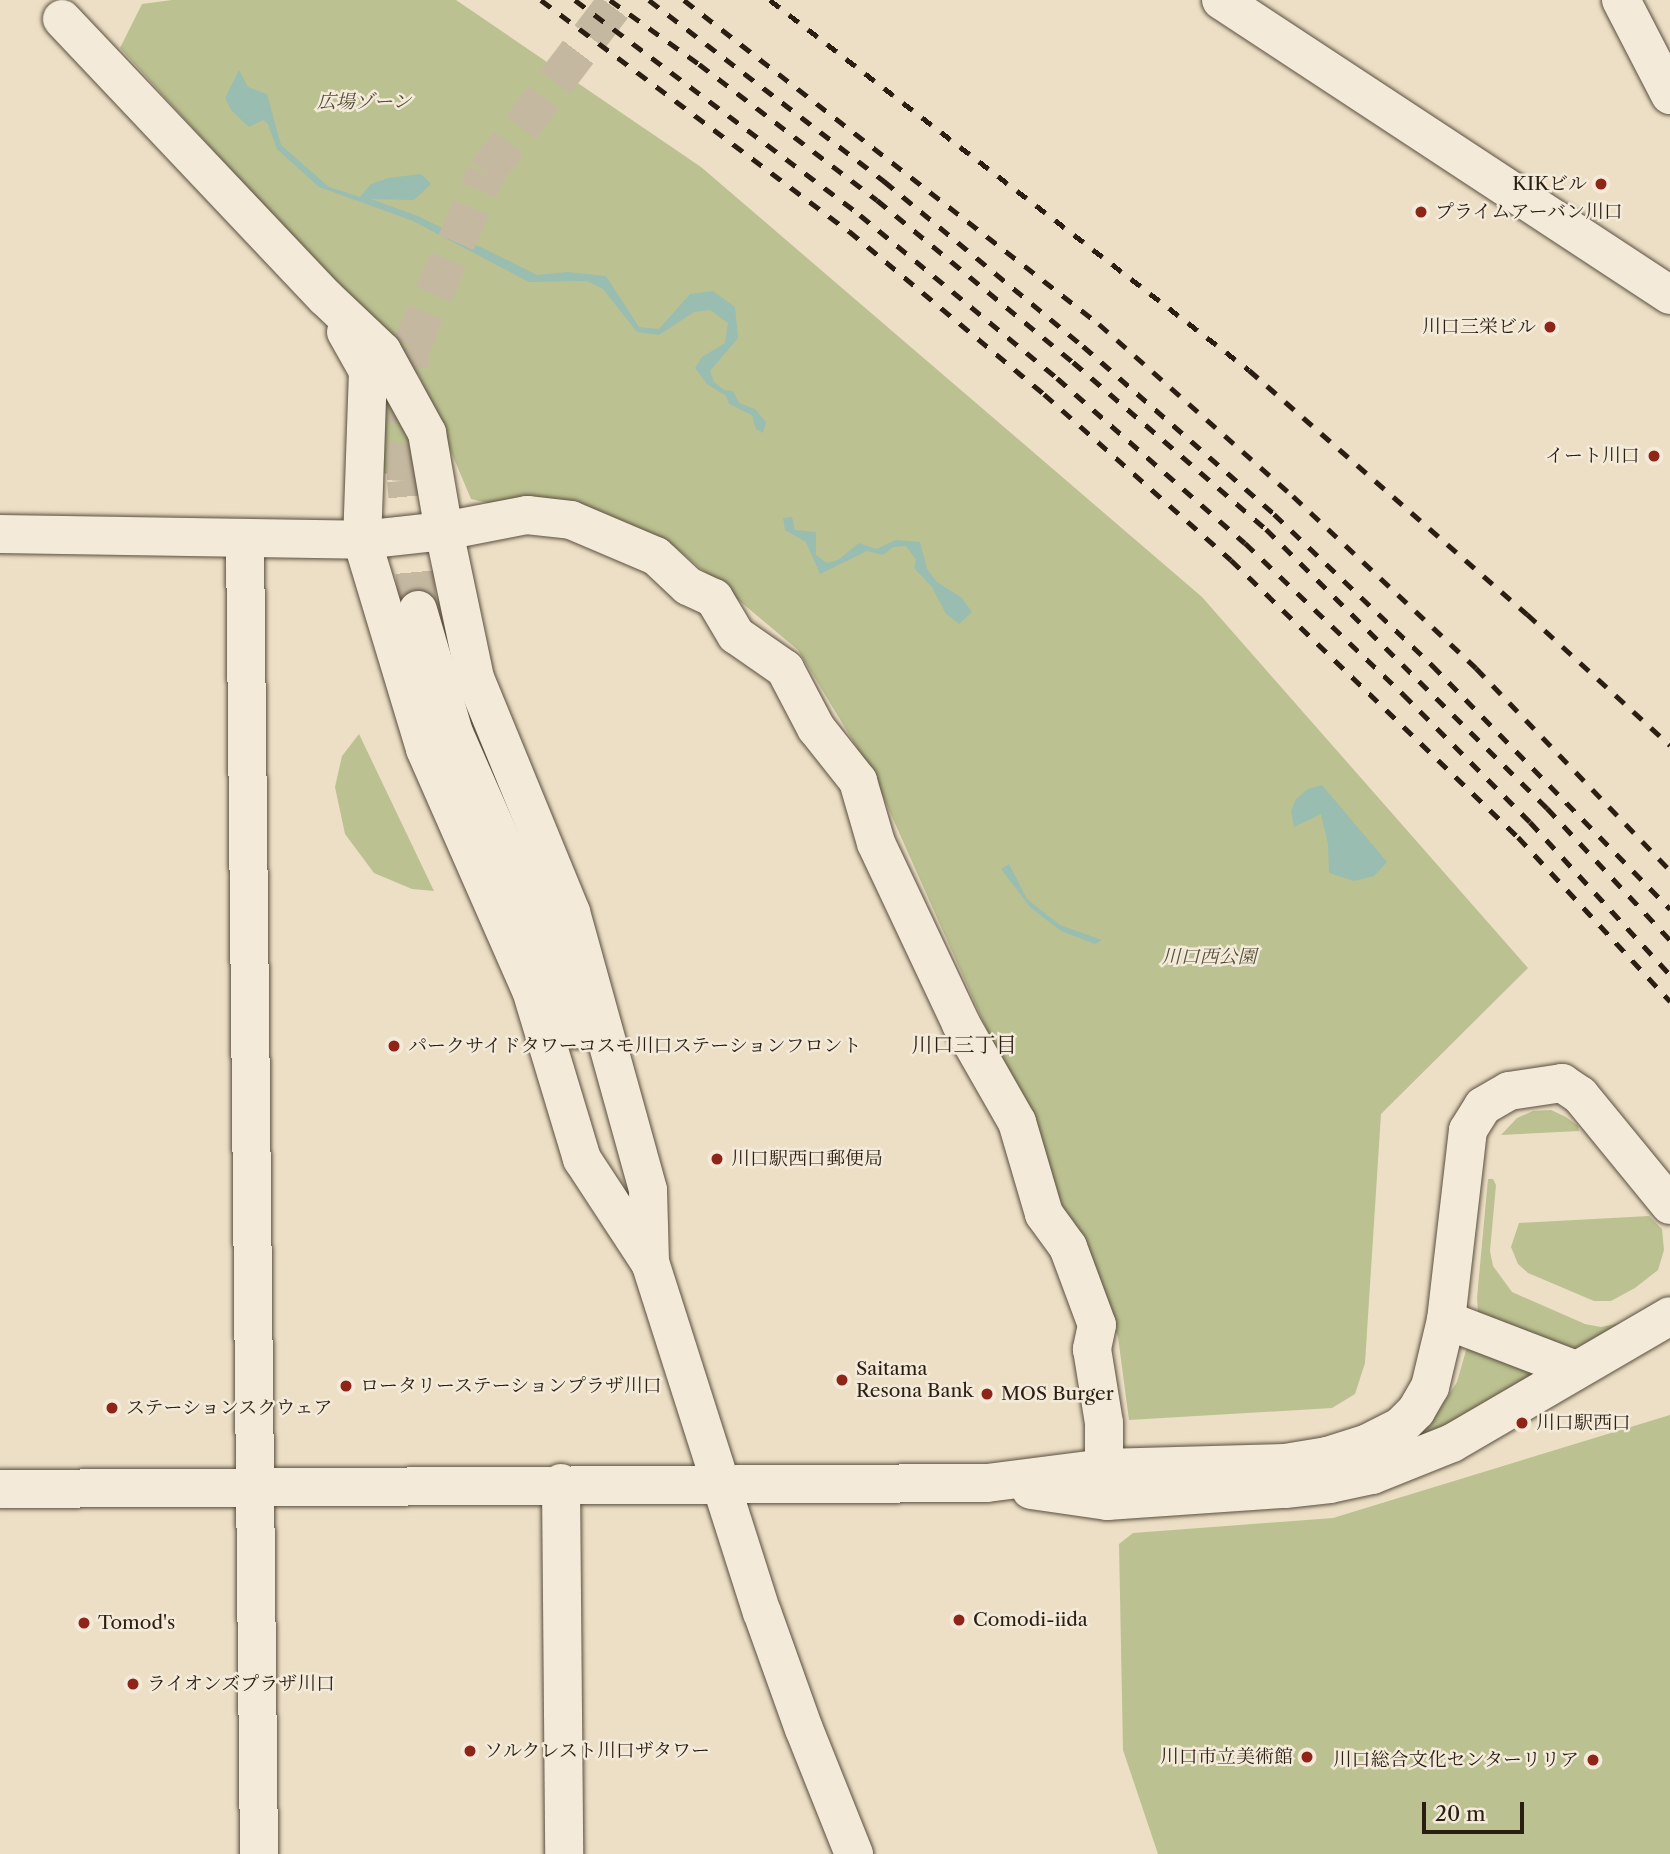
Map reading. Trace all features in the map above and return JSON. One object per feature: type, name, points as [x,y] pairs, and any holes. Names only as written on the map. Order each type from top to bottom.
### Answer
[{"type":"street","points":[[1221,0],[1670,295]]},
{"type":"street","points":[[1622,0],[1670,95]]},
{"type":"street","points":[[53,10],[325,297],[382,351],[427,433],[444,531],[475,678],[571,912],[648,1190],[650,1263]]},
{"type":"street","points":[[325,297],[368,371],[362,540],[425,749],[531,990],[582,1159],[650,1263]]},
{"type":"street","points":[[0,534],[362,540],[444,531],[527,515],[571,520],[656,556],[688,586],[715,598],[736,635],[785,668],[816,728],[858,781],[876,844],[961,1024],[1017,1122],[1044,1214],[1068,1247],[1097,1325],[1092,1349],[1104,1423],[1104,1468]]},
{"type":"street","points":[[245,540],[259,1854]]},
{"type":"street","points":[[418,610],[454,733],[560,975],[720,1485],[804,1730],[854,1854]]},
{"type":"street","points":[[0,1489],[254,1490],[561,1483],[987,1483],[1104,1468],[1285,1463],[1327,1456],[1368,1443],[1400,1427],[1426,1395],[1438,1360],[1446,1321],[1468,1130],[1483,1106],[1509,1091],[1562,1083],[1580,1095],[1670,1205]]},
{"type":"street","points":[[987,1483],[1107,1501],[1330,1485],[1406,1464],[1452,1443],[1670,1316]]},
{"type":"street","points":[[1446,1321],[1576,1370]]},
{"type":"street","points":[[561,1483],[564,1854]]},
{"type":"green space","name":"川口西公園","points":[[172,0],[456,0],[701,167],[1202,597],[1528,968],[1381,1114],[1365,1363],[1355,1394],[1332,1408],[1129,1420],[1118,1337],[1004,1068],[873,774],[798,650],[674,546],[471,499],[419,376],[120,48],[142,4]]},
{"type":"green space","points":[[381,386],[392,389],[421,472],[378,474]]},
{"type":"green space","points":[[359,734],[434,891],[412,889],[374,873],[345,834],[335,787],[342,756]]},
{"type":"green space","points":[[1551,1110],[1578,1126],[1579,1131],[1501,1135],[1517,1118],[1533,1111]]},
{"type":"green space","points":[[1488,1179],[1493,1179],[1496,1185],[1490,1251],[1493,1266],[1512,1292],[1585,1324],[1601,1327],[1620,1323],[1655,1304],[1580,1351],[1488,1323],[1478,1312],[1477,1298]]},
{"type":"green space","points":[[1649,1216],[1662,1229],[1664,1250],[1658,1270],[1635,1288],[1611,1301],[1594,1301],[1528,1273],[1518,1264],[1511,1247],[1519,1223]]},
{"type":"green space","points":[[1467,1347],[1550,1371],[1412,1450],[1143,1479],[1432,1421],[1457,1382]]},
{"type":"green space","points":[[1670,1415],[1670,1854],[1158,1854],[1123,1750],[1119,1544],[1133,1533],[1333,1518]]},
{"type":"water","points":[[239,70],[248,87],[267,94],[281,145],[329,187],[360,197],[371,184],[388,178],[421,174],[431,184],[414,200],[371,199],[418,216],[537,275],[568,272],[606,276],[639,327],[659,329],[690,294],[713,291],[735,307],[738,338],[710,371],[714,382],[724,390],[733,391],[739,403],[755,409],[766,422],[763,433],[756,429],[752,415],[729,404],[726,396],[707,384],[695,368],[702,357],[725,343],[728,323],[710,310],[694,312],[659,335],[637,332],[603,289],[587,281],[529,282],[413,221],[319,187],[277,149],[268,124],[263,120],[249,127],[231,110],[225,98]]},
{"type":"water","points":[[792,517],[795,530],[816,532],[816,555],[827,563],[838,560],[859,543],[876,549],[896,540],[920,542],[927,569],[937,582],[962,598],[972,612],[959,624],[946,614],[932,587],[914,568],[916,560],[906,546],[893,547],[883,555],[867,551],[820,574],[806,542],[785,530],[783,518]]},
{"type":"water","points":[[1322,785],[1387,862],[1374,876],[1354,881],[1329,873],[1328,844],[1321,814],[1294,827],[1291,811],[1296,799],[1308,789]]},
{"type":"water","points":[[1009,864],[1027,899],[1060,925],[1102,940],[1095,944],[1061,931],[1031,908],[1001,869]]},
{"type":"tunnel","points":[[418,610],[406,481],[411,347],[486,173],[618,0]]},
{"type":"railway","points":[[541,0],[849,231],[1044,394],[1231,560],[1518,837],[1670,1001]]},
{"type":"railway","points":[[575,0],[860,215],[1057,378],[1245,543],[1403,694],[1530,822],[1670,975]]},
{"type":"railway","points":[[610,0],[699,64],[877,200],[1073,362],[1266,529],[1547,808],[1670,940]]},
{"type":"railway","points":[[649,0],[884,181],[1083,346],[1274,514],[1432,665],[1670,909]]},
{"type":"railway","points":[[684,0],[1099,324],[1293,496],[1476,668],[1670,870]]},
{"type":"railway","points":[[770,0],[1249,370],[1527,614],[1670,745]]},
{"type":"place","name":"KIKビル","points":[[1601,184]]},
{"type":"place","name":"プライムアーバン川口","points":[[1421,212]]},
{"type":"place","name":"川口三栄ビル","points":[[1550,327]]},
{"type":"place","name":"イート川口","points":[[1654,456]]},
{"type":"place","name":"パークサイドタワーコスモ川口ステーションフロント","points":[[394,1046]]},
{"type":"place","name":"川口駅西口郵便局","points":[[717,1159]]},
{"type":"place","name":"Saitama Resona Bank","points":[[842,1380]]},
{"type":"place","name":"ロータリーステーションプラザ川口","points":[[346,1386]]},
{"type":"place","name":"MOS Burger","points":[[987,1394]]},
{"type":"place","name":"ステーションスクウェア","points":[[112,1408]]},
{"type":"place","name":"川口駅西口","points":[[1522,1423]]},
{"type":"place","name":"Comodi-iida","points":[[959,1620]]},
{"type":"place","name":"Tomod's","points":[[84,1623]]},
{"type":"place","name":"ライオンズプラザ川口","points":[[133,1684]]},
{"type":"place","name":"ソルクレスト川口ザタワー","points":[[470,1751]]},
{"type":"place","name":"川口市立美術館","points":[[1307,1757]]},
{"type":"place","name":"川口総合文化センターリリア","points":[[1593,1760]]},
{"type":"district","name":"川口三丁目","points":[[964,1045]]},
{"type":"park label","name":"広場ゾーン","points":[[364,102]]}]
